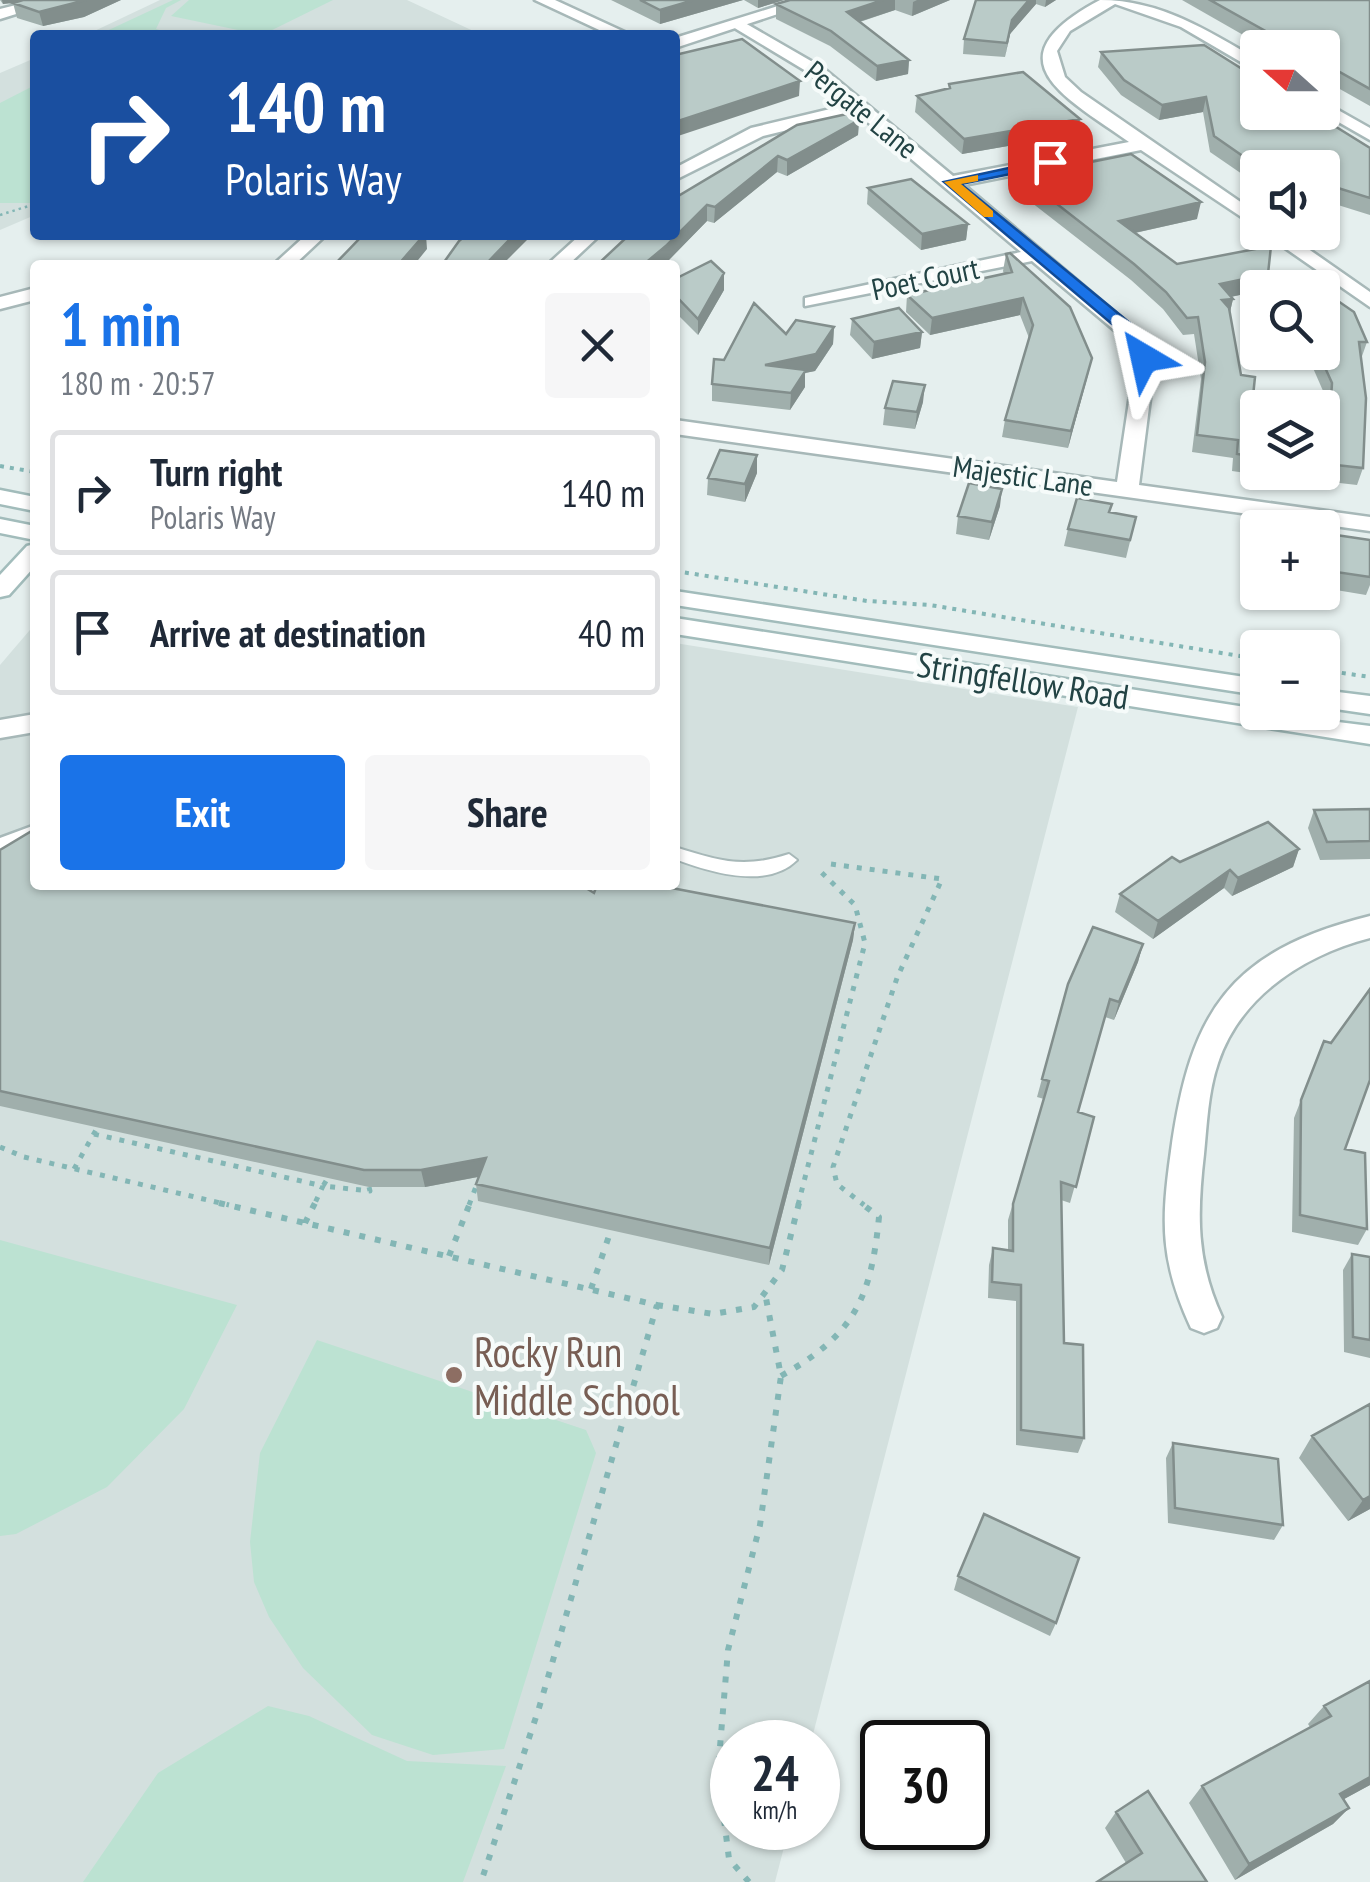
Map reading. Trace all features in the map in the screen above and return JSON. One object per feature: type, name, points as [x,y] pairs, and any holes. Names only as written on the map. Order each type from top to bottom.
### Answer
[{"type":"street","points":[[0,14],[54,0]]},
{"type":"street","points":[[542,0],[611,30]]},
{"type":"street","points":[[680,41],[813,0]]},
{"type":"street","points":[[1111,0],[1061,29],[1050,45],[1050,63],[1068,90],[1240,211]]},
{"type":"street","points":[[1119,0],[1186,24],[1240,56]]},
{"type":"street","name":"Pergate Lane","points":[[738,24],[800,59],[1124,326],[1140,346],[1144,368],[1127,489]]},
{"type":"street","points":[[680,173],[757,132],[860,107]]},
{"type":"street","points":[[1340,117],[1370,135]]},
{"type":"street","points":[[950,182],[1143,144]]},
{"type":"street","points":[[288,260],[310,240]]},
{"type":"street","points":[[563,260],[585,240]]},
{"type":"street","points":[[1297,250],[1370,301]]},
{"type":"street","name":"Poet Court","points":[[812,302],[1037,254]]},
{"type":"street","points":[[0,303],[30,295]]},
{"type":"street","name":"Majestic Lane","points":[[680,429],[1370,524]]},
{"type":"street","points":[[0,497],[30,503]]},
{"type":"street","points":[[0,526],[30,531]]},
{"type":"street","points":[[0,590],[30,557]]},
{"type":"street","name":"Stringfellow Road","points":[[680,599],[1240,685]]},
{"type":"street","name":"Stringfellow Road","points":[[680,627],[1370,735]]},
{"type":"street","points":[[1340,701],[1370,705]]},
{"type":"street","points":[[0,729],[30,724]]},
{"type":"street","points":[[0,849],[30,837]]},
{"type":"street","points":[[1204,1317],[1185,1282],[1176,1236],[1195,1094],[1209,1044],[1244,992],[1277,965],[1317,944],[1370,927]]},
{"type":"lane","points":[[680,855],[710,867],[765,871],[789,860]]},
{"type":"path","points":[[0,215],[30,206]]},
{"type":"path","points":[[0,466],[30,471]]},
{"type":"path","points":[[680,572],[868,601],[930,605],[1240,656]]},
{"type":"path","points":[[1340,673],[1370,677]]},
{"type":"path","points":[[781,1376],[809,1362],[856,1322],[876,1261],[879,1217],[837,1184],[834,1167],[897,978],[942,879],[831,864]]},
{"type":"path","points":[[0,1146],[74,1169],[657,1305],[713,1314],[754,1307],[782,1270],[865,942],[855,904],[820,872]]},
{"type":"path","points":[[815,1090],[827,1093]]},
{"type":"path","points":[[74,1169],[95,1132],[324,1183],[370,1191],[368,1187]]},
{"type":"path","points":[[450,1256],[480,1176]]},
{"type":"path","points":[[304,1223],[324,1183]]},
{"type":"path","points":[[784,1210],[796,1213]]},
{"type":"path","points":[[591,1290],[611,1230]]},
{"type":"path","points":[[749,1882],[729,1859],[718,1771],[728,1650],[760,1525],[781,1376],[765,1293]]},
{"type":"path","points":[[482,1882],[540,1708],[657,1305]]},
{"type":"shaded area","points":[[160,0],[407,0],[471,30],[97,30]]},
{"type":"shaded area","points":[[30,60],[30,217],[0,230],[0,73]]},
{"type":"shaded area","name":"Rocky Run Middle School","points":[[30,630],[30,890],[680,890],[680,644],[1078,707],[817,1720],[710,1720],[710,1850],[783,1850],[775,1882],[0,1882],[0,665]]},
{"type":"green space","points":[[173,0],[181,0],[166,8],[156,29],[160,30],[109,30]]},
{"type":"green space","points":[[189,0],[333,0],[272,30],[238,30],[171,16]]},
{"type":"green space","points":[[30,88],[30,203],[0,203],[0,103]]},
{"type":"green space","points":[[0,1240],[237,1305],[184,1409],[107,1487],[16,1534],[0,1536]]},
{"type":"green space","points":[[317,1340],[586,1430],[596,1453],[504,1749],[433,1755],[372,1735],[303,1668],[269,1617],[254,1582],[250,1542],[260,1453]]},
{"type":"green space","points":[[268,1706],[309,1716],[407,1761],[506,1766],[463,1882],[83,1882],[158,1773]]},
{"type":"building","points":[[86,0],[39,12],[13,3]]},
{"type":"building","points":[[640,0],[694,0],[660,10]]},
{"type":"building","points":[[790,0],[883,0],[847,12],[909,60],[877,66],[831,31],[776,4]]},
{"type":"building","points":[[976,0],[1029,0],[1012,20],[1007,43],[964,39]]},
{"type":"building","points":[[1210,0],[1370,0],[1370,89],[1340,72],[1340,30],[1264,30]]},
{"type":"building","points":[[742,39],[800,81],[680,120],[680,54]]},
{"type":"building","points":[[1204,45],[1240,68],[1240,130],[1340,129],[1370,148],[1370,198],[1340,189],[1340,150],[1240,150],[1240,154],[1214,136],[1206,97],[1162,105],[1124,80],[1101,52]]},
{"type":"building","points":[[1023,72],[1080,119],[964,139],[917,96],[950,88],[949,84]]},
{"type":"building","points":[[856,112],[859,120],[787,160],[778,156],[715,207],[707,205],[680,232],[680,195],[797,125]]},
{"type":"building","points":[[1131,154],[1201,202],[1119,221],[1177,264],[1250,250],[1271,250],[1268,270],[1240,270],[1240,280],[1220,284],[1233,299],[1222,300],[1229,308],[1241,375],[1255,377],[1254,390],[1240,390],[1240,454],[1238,440],[1197,435],[1205,362],[1198,317],[1187,318],[1166,292],[1134,264],[1021,176]]},
{"type":"building","points":[[911,179],[968,224],[922,234],[868,188]]},
{"type":"building","points":[[358,240],[420,240],[402,260],[339,260]]},
{"type":"building","points":[[509,240],[490,260],[446,260],[459,241]]},
{"type":"building","points":[[624,240],[672,240],[649,260],[602,260]]},
{"type":"building","points":[[1010,253],[1070,307],[1092,358],[1071,431],[1005,420],[1033,325],[1023,298],[932,318],[907,295],[1012,272],[1006,254]]},
{"type":"building","points":[[711,261],[724,273],[698,319],[680,300],[680,276]]},
{"type":"building","points":[[1340,302],[1354,312],[1367,342],[1359,342],[1366,398],[1363,468],[1340,465],[1340,390],[1332,390],[1326,370],[1340,370]]},
{"type":"building","points":[[754,303],[786,334],[796,320],[834,327],[816,354],[765,365],[806,370],[791,393],[712,384],[714,359],[724,360]]},
{"type":"building","points":[[899,308],[922,332],[874,342],[852,319]]},
{"type":"building","points":[[893,381],[925,385],[917,412],[885,408]]},
{"type":"building","points":[[720,450],[757,455],[745,484],[708,478]]},
{"type":"building","points":[[969,483],[1002,489],[992,522],[958,516]]},
{"type":"building","points":[[1077,498],[1112,504],[1109,512],[1136,517],[1130,540],[1068,529]]},
{"type":"building","points":[[1340,536],[1370,540],[1370,577],[1340,573]]},
{"type":"building","points":[[1370,809],[1370,841],[1327,842],[1314,810]]},
{"type":"building","points":[[1268,822],[1299,849],[1238,878],[1230,870],[1158,921],[1120,894],[1172,857],[1180,862]]},
{"type":"building","points":[[30,832],[30,890],[594,893],[680,890],[855,923],[770,1248],[476,1184],[486,1158],[421,1170],[364,1170],[0,1091],[0,850]]},
{"type":"building","points":[[1093,927],[1143,944],[1119,1002],[1110,999],[1078,1112],[1094,1117],[1076,1187],[1061,1182],[1064,1343],[1083,1345],[1084,1438],[1021,1430],[1021,1285],[992,1282],[993,1248],[1013,1251],[1013,1204],[1049,1081],[1042,1079],[1068,984]]},
{"type":"building","points":[[1370,989],[1370,1080],[1345,1149],[1365,1153],[1367,1229],[1300,1215],[1301,1100],[1324,1041],[1331,1043]]},
{"type":"building","points":[[1352,1254],[1370,1257],[1370,1340],[1353,1337]]},
{"type":"building","points":[[1370,1404],[1370,1496],[1363,1500],[1312,1436]]},
{"type":"building","points":[[1173,1443],[1278,1459],[1283,1525],[1175,1508]]},
{"type":"building","points":[[984,1514],[1079,1558],[1056,1623],[958,1576]]},
{"type":"building","points":[[1370,1681],[1370,1777],[1340,1794],[1349,1808],[1249,1864],[1202,1786],[1331,1716],[1324,1706]]},
{"type":"building","points":[[1148,1791],[1207,1882],[1097,1882],[1142,1853],[1116,1812]]},
{"type":"slow traffic","points":[[974,178],[950,182],[989,214]]},
{"type":"place","name":"Rocky Run Middle School","points":[[454,1375]]},
{"type":"route","points":[[1050,162],[950,182],[1124,326],[1144,358]]}]
